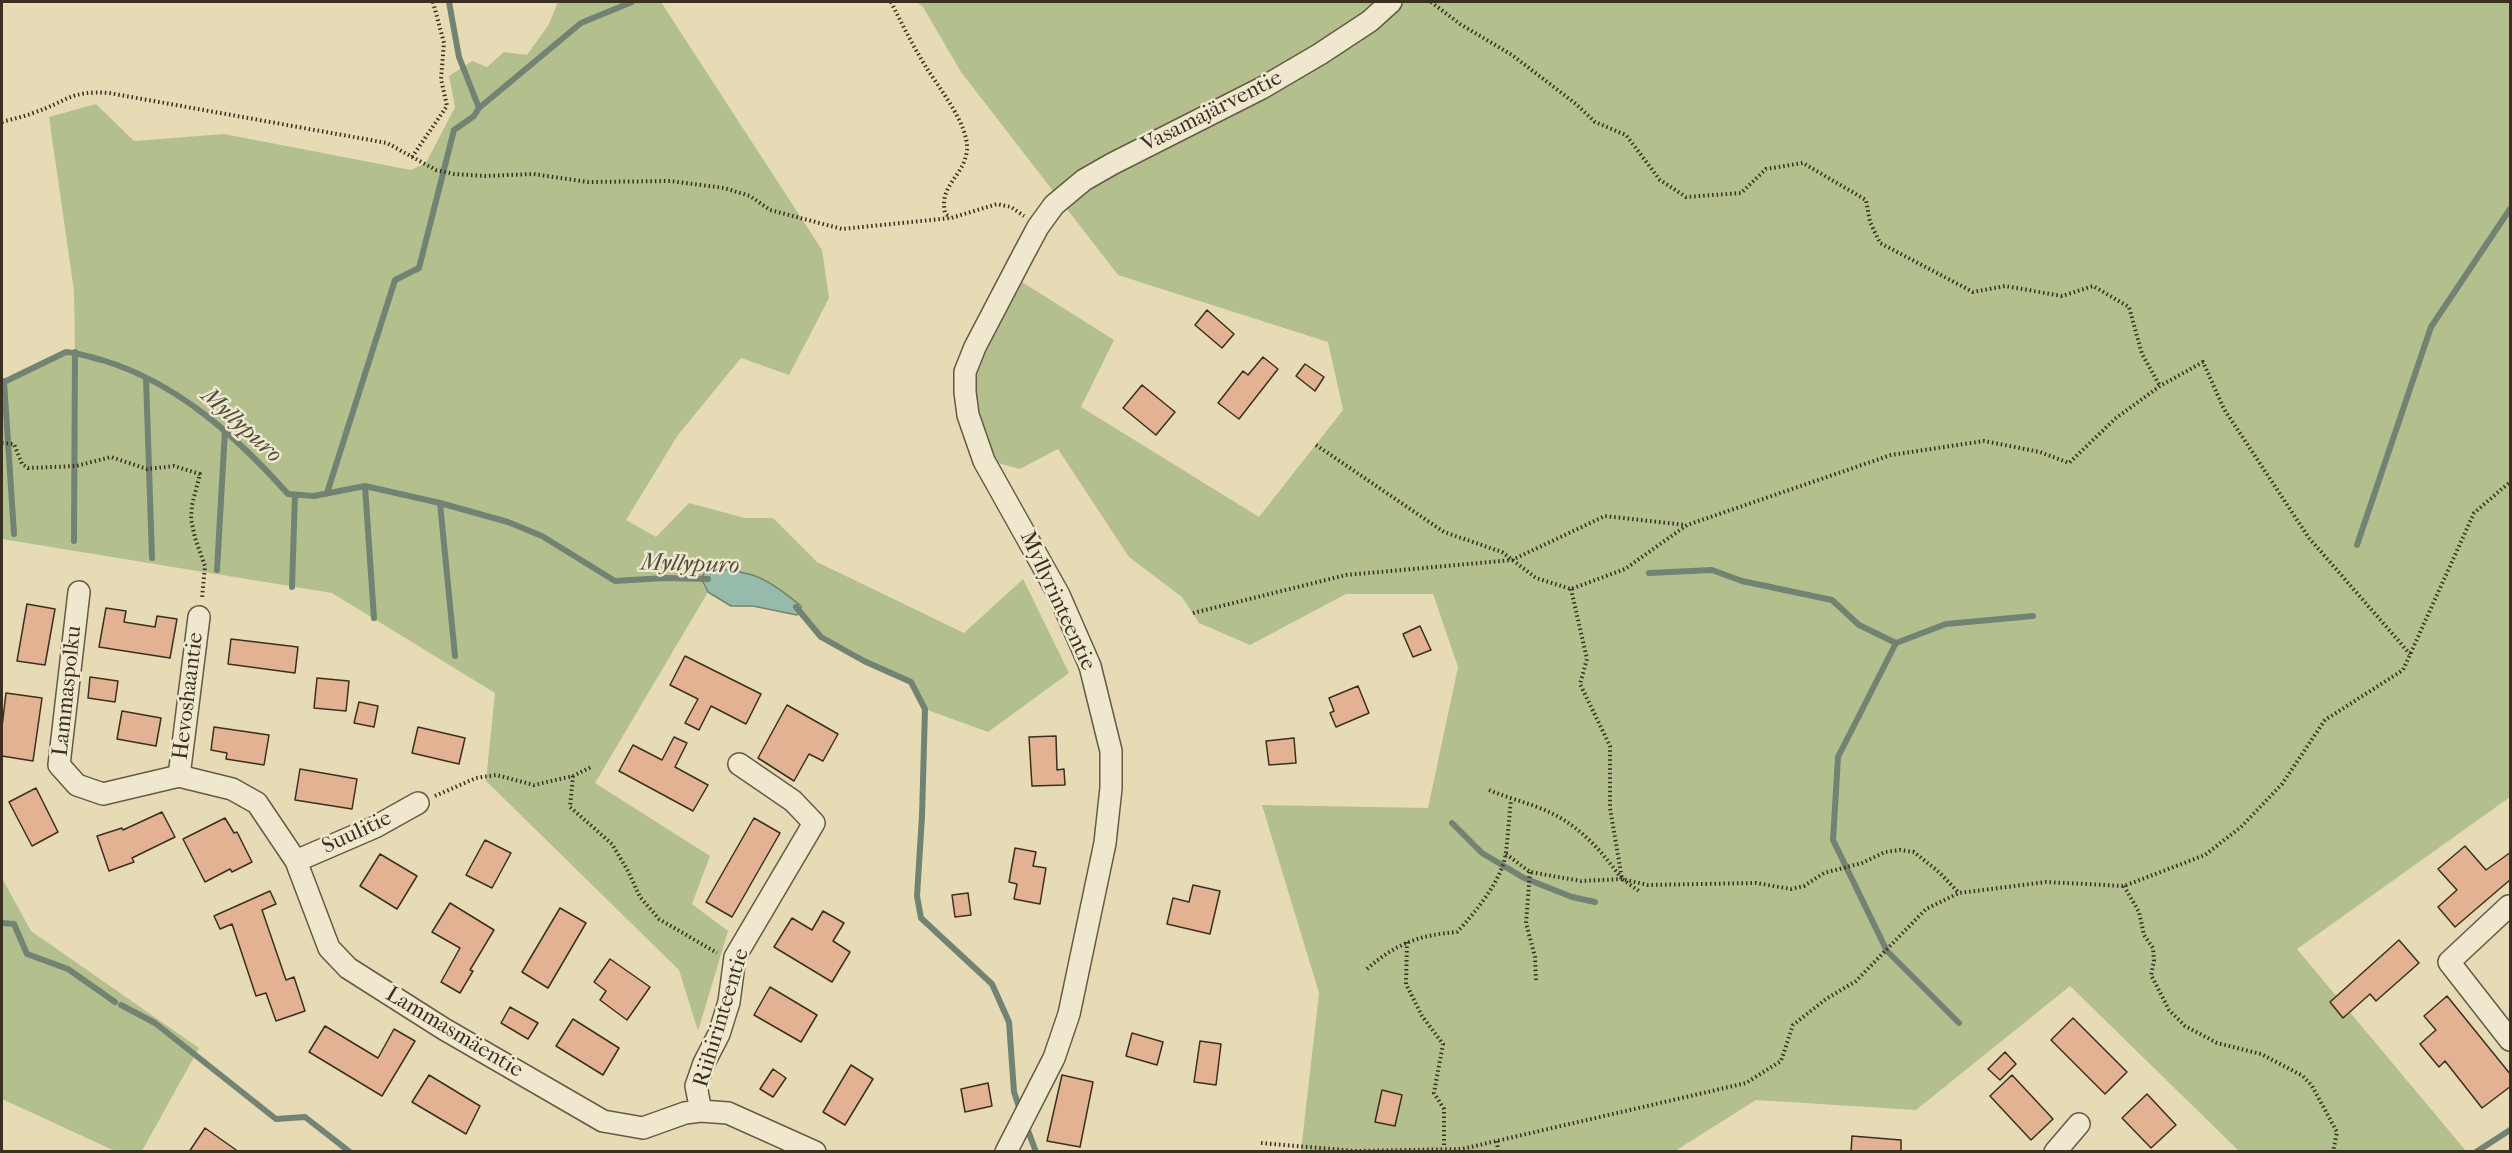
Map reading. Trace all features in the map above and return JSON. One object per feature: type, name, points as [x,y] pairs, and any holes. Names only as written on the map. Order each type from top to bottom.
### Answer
[{"type":"street","name":"Vasamajärventie","points":[[1038,226],[1054,205],[1084,180],[1145,146],[1262,88],[1370,21],[1391,2]]},
{"type":"street","name":"Myllyrinteentie","points":[[1006,1152],[1054,1058],[1069,1014],[1105,843],[1111,788],[1111,751],[1090,666],[1059,595],[1031,541],[984,461],[968,415],[965,392],[965,372],[975,347],[1038,226]]},
{"type":"street","name":"Lammaspolku","points":[[79,592],[59,765],[76,785],[103,794],[179,776]]},
{"type":"street","name":"Hevoshaantie","points":[[179,776],[200,617]]},
{"type":"street","name":"Riihirinteentie","points":[[701,1111],[696,1086],[719,1034],[729,1002],[735,957],[814,823],[793,801],[739,764]]},
{"type":"street","name":"Lammasmäentie","points":[[179,776],[232,789],[257,803],[296,861],[330,948],[348,969],[444,1029],[603,1121],[643,1128],[685,1113],[701,1111],[728,1113],[814,1152]]},
{"type":"street","name":"Suulitie","points":[[296,861],[375,827],[418,803]]},
{"type":"street","points":[[2509,906],[2449,962],[2511,1040]]},
{"type":"street","points":[[2055,1152],[2079,1124]]},
{"type":"path","points":[[412,157],[447,106],[441,79],[444,43],[433,2]]},
{"type":"path","points":[[891,2],[926,67],[955,113],[964,134],[967,148],[962,168],[949,184],[944,195],[945,213],[951,218]]},
{"type":"path","points":[[1431,2],[1460,24],[1535,71],[1595,122],[1626,135],[1660,180],[1686,197],[1741,194],[1766,169],[1803,163],[1866,200],[1870,222],[1880,243],[1973,292],[2005,286],[2062,296],[2093,286],[2129,307],[2142,354],[2160,386]]},
{"type":"path","points":[[2,122],[35,113],[68,96],[99,92],[387,143],[436,170],[454,174],[486,176],[533,174],[588,182],[670,181],[724,188],[750,196],[770,210],[842,229],[951,218],[997,204],[1011,207],[1038,226]]},
{"type":"path","points":[[1316,445],[1444,532],[1502,552],[1536,578],[1571,589],[1625,569],[1686,525],[1891,455],[1984,441],[2040,452],[2069,463],[2116,418],[2160,386],[2203,362],[2224,409],[2309,538],[2410,654]]},
{"type":"path","points":[[3,443],[14,444],[22,464],[28,468],[74,466],[111,457],[149,469],[174,466],[200,474],[191,519],[205,566],[200,617]]},
{"type":"path","points":[[1261,1143],[1355,1151],[1462,1149],[1746,1083],[1781,1061],[1793,1025],[1826,999],[1856,981],[1926,909],[1959,892],[2046,882],[2124,886],[2205,855],[2241,827],[2282,784],[2325,720],[2403,670],[2474,513],[2511,482]]},
{"type":"path","points":[[1193,613],[1346,575],[1512,560],[1605,516],[1686,525]]},
{"type":"path","points":[[1571,589],[1587,659],[1580,684],[1610,746],[1610,808],[1622,879]]},
{"type":"path","points":[[418,803],[476,778],[496,775],[534,785],[573,776],[591,767]]},
{"type":"path","points":[[573,776],[570,807],[612,844],[640,897],[659,919],[709,947],[734,966]]},
{"type":"path","points":[[1489,790],[1511,800],[1538,807],[1580,830],[1606,857],[1622,879],[1639,891]]},
{"type":"path","points":[[1367,969],[1388,951],[1407,942],[1434,934],[1457,932],[1473,915],[1495,880],[1506,854],[1511,800]]},
{"type":"path","points":[[1506,854],[1530,872],[1581,881],[1622,879],[1648,885],[1756,883],[1791,889],[1804,886],[1824,873],[1862,863],[1885,852],[1900,850],[1914,852],[1959,892]]},
{"type":"path","points":[[1530,872],[1526,923],[1535,957],[1536,980]]},
{"type":"path","points":[[2124,886],[2139,912],[2144,935],[2153,948],[2154,961],[2151,975],[2169,1010],[2185,1026],[2217,1043],[2261,1053],[2303,1076],[2312,1086],[2337,1132],[2333,1152]]},
{"type":"path","points":[[1407,942],[1406,984],[1422,1016],[1443,1044],[1434,1093],[1444,1109],[1444,1148]]},
{"type":"path","points":[[1497,1141],[1497,1152]]},
{"type":"green space","points":[[558,2],[661,2],[822,250],[829,298],[789,375],[741,358],[678,435],[626,520],[656,537],[689,503],[745,518],[773,518],[817,562],[964,633],[1023,579],[1069,673],[988,732],[925,709],[911,682],[864,661],[821,637],[801,612],[800,606],[703,585],[708,592],[595,783],[710,856],[692,904],[728,931],[698,1031],[679,970],[486,781],[495,693],[332,593],[2,539],[2,383],[66,352],[75,352],[74,291],[49,117],[96,104],[134,141],[224,134],[411,170],[426,163],[455,107],[449,76],[472,61],[487,67],[504,52],[527,55],[549,24]]},
{"type":"green space","points":[[917,2],[2510,2],[2510,797],[2297,949],[2466,1151],[2239,1151],[2070,986],[1916,1110],[1756,1100],[1675,1151],[1301,1151],[1319,993],[1262,805],[1428,808],[1458,667],[1433,594],[1346,594],[1250,645],[1199,623],[1182,597],[1129,557],[1058,449],[1020,469],[994,462],[976,402],[975,382],[986,344],[1022,282],[1114,340],[1081,407],[1259,517],[1343,410],[1328,342],[1118,275],[961,72],[923,7]]},
{"type":"green space","points":[[2,878],[31,931],[199,1048],[142,1151],[115,1151],[2,1099]]},
{"type":"shaded area","points":[[708,568],[737,571],[758,577],[778,588],[801,606],[801,612],[797,615],[753,606],[731,606],[708,592],[701,578]]},
{"type":"building","points":[[1207,310],[1234,334],[1222,348],[1195,325]]},
{"type":"building","points":[[1263,357],[1278,369],[1239,419],[1218,403],[1243,371],[1248,375]]},
{"type":"building","points":[[1305,364],[1324,377],[1315,391],[1296,376]]},
{"type":"building","points":[[1142,385],[1175,412],[1156,435],[1123,408]]},
{"type":"building","points":[[27,604],[55,609],[45,665],[17,661]]},
{"type":"building","points":[[106,608],[126,611],[124,622],[155,627],[157,616],[177,619],[170,658],[99,647]]},
{"type":"building","points":[[1420,626],[1431,650],[1413,657],[1403,634]]},
{"type":"building","points":[[231,639],[298,647],[295,673],[228,664]]},
{"type":"building","points":[[685,656],[761,694],[746,724],[711,706],[699,730],[685,723],[698,699],[670,685]]},
{"type":"building","points":[[90,677],[118,681],[115,702],[88,698]]},
{"type":"building","points":[[317,678],[349,681],[346,711],[314,708]]},
{"type":"building","points":[[1358,686],[1369,713],[1336,727],[1330,713],[1334,711],[1329,698]]},
{"type":"building","points":[[6,693],[42,698],[33,761],[2,756],[2,727]]},
{"type":"building","points":[[359,702],[378,706],[374,727],[354,723]]},
{"type":"building","points":[[787,705],[838,734],[823,761],[809,754],[794,781],[758,758]]},
{"type":"building","points":[[122,711],[161,718],[156,746],[117,739]]},
{"type":"building","points":[[214,727],[269,735],[264,765],[226,759],[227,753],[211,750]]},
{"type":"building","points":[[418,727],[465,738],[459,764],[412,753]]},
{"type":"building","points":[[1056,736],[1057,770],[1064,769],[1065,785],[1032,786],[1029,737]]},
{"type":"building","points":[[674,737],[687,743],[675,767],[708,785],[693,811],[619,771],[633,745],[662,760]]},
{"type":"building","points":[[1294,738],[1296,763],[1269,765],[1266,741]]},
{"type":"building","points":[[300,769],[357,779],[352,809],[295,800]]},
{"type":"building","points":[[36,788],[58,832],[32,846],[9,802]]},
{"type":"building","points":[[162,812],[175,837],[132,858],[134,862],[109,871],[97,836],[122,828],[123,830]]},
{"type":"building","points":[[225,818],[234,833],[237,832],[252,862],[232,872],[230,869],[205,882],[183,839]]},
{"type":"building","points":[[754,818],[780,833],[732,917],[706,902]]},
{"type":"building","points":[[485,840],[511,853],[492,888],[466,875]]},
{"type":"building","points":[[2465,846],[2486,870],[2511,852],[2511,879],[2455,927],[2438,907],[2457,890],[2438,869]]},
{"type":"building","points":[[1015,848],[1036,852],[1033,866],[1046,868],[1040,904],[1014,899],[1017,884],[1009,882]]},
{"type":"building","points":[[380,854],[417,876],[397,909],[360,886]]},
{"type":"building","points":[[1193,885],[1220,891],[1210,934],[1167,924],[1173,898],[1189,902]]},
{"type":"building","points":[[270,891],[276,904],[262,910],[286,980],[294,977],[305,1011],[276,1021],[266,993],[256,996],[232,924],[220,929],[214,916]]},
{"type":"building","points":[[968,893],[971,915],[955,917],[952,895]]},
{"type":"building","points":[[450,903],[494,930],[470,970],[473,971],[460,993],[441,982],[460,948],[432,932]]},
{"type":"building","points":[[560,908],[586,923],[548,988],[522,972]]},
{"type":"building","points":[[823,911],[844,923],[833,941],[850,952],[832,982],[774,947],[792,918],[812,930]]},
{"type":"building","points":[[2399,940],[2419,963],[2376,1001],[2370,994],[2343,1018],[2330,1002]]},
{"type":"building","points":[[610,959],[650,987],[627,1020],[600,1000],[606,991],[594,982]]},
{"type":"building","points":[[770,987],[817,1015],[801,1042],[754,1015]]},
{"type":"building","points":[[2447,996],[2511,1075],[2511,1086],[2482,1108],[2445,1061],[2439,1067],[2420,1044],[2436,1030],[2424,1016]]},
{"type":"building","points":[[510,1007],[538,1023],[528,1039],[501,1023]]},
{"type":"building","points":[[2073,1018],[2127,1072],[2105,1094],[2051,1040]]},
{"type":"building","points":[[573,1019],[619,1048],[603,1075],[556,1046]]},
{"type":"building","points":[[325,1026],[378,1058],[394,1029],[415,1041],[382,1096],[309,1052]]},
{"type":"building","points":[[1132,1033],[1163,1042],[1157,1065],[1126,1056]]},
{"type":"building","points":[[1200,1041],[1221,1044],[1216,1085],[1194,1082]]},
{"type":"building","points":[[2005,1052],[2016,1064],[2000,1080],[1988,1069]]},
{"type":"building","points":[[851,1065],[873,1079],[845,1125],[823,1112]]},
{"type":"building","points":[[773,1069],[786,1078],[773,1097],[760,1089]]},
{"type":"building","points":[[429,1075],[480,1106],[466,1134],[412,1102]]},
{"type":"building","points":[[1062,1075],[1093,1082],[1080,1147],[1047,1141]]},
{"type":"building","points":[[2012,1075],[2053,1119],[2031,1140],[1990,1096]]},
{"type":"building","points":[[988,1083],[992,1106],[965,1112],[961,1089]]},
{"type":"building","points":[[1382,1090],[1402,1095],[1395,1126],[1375,1122]]},
{"type":"building","points":[[2147,1094],[2176,1125],[2151,1148],[2122,1118]]},
{"type":"building","points":[[205,1128],[239,1152],[189,1152]]},
{"type":"building","points":[[1852,1136],[1901,1140],[1901,1152],[1851,1152]]},
{"type":"waterway","points":[[327,493],[395,280],[419,268],[454,130],[474,116],[479,108],[459,57],[449,2]]},
{"type":"waterway","points":[[479,108],[581,23],[632,2]]},
{"type":"waterway","points":[[2357,545],[2431,327],[2510,209]]},
{"type":"waterway","name":"Myllypuro","points":[[2,383],[66,352],[102,360],[130,370],[181,397],[248,452],[288,494],[314,496],[365,486],[440,503],[508,522],[542,536],[615,581],[665,578],[708,579]]},
{"type":"waterway","points":[[74,541],[75,352]]},
{"type":"waterway","points":[[146,378],[152,558]]},
{"type":"waterway","points":[[4,381],[14,534]]},
{"type":"waterway","points":[[217,570],[225,430]]},
{"type":"waterway","points":[[365,486],[374,618]]},
{"type":"waterway","points":[[292,587],[295,495]]},
{"type":"waterway","points":[[440,503],[455,656]]},
{"type":"waterway","points":[[1649,573],[1712,570],[1742,581],[1832,600],[1859,625],[1896,643]]},
{"type":"waterway","name":"Myllypuro","points":[[796,607],[821,637],[864,661],[911,682],[925,709],[917,896],[921,918],[992,984],[1009,1022],[1014,1092],[1021,1113]]},
{"type":"waterway","points":[[1959,1023],[1887,951],[1833,840],[1838,757],[1896,643],[1946,624],[2033,616]]},
{"type":"waterway","points":[[1452,823],[1482,853],[1524,878],[1572,897],[1595,902]]},
{"type":"waterway","points":[[2,923],[14,924],[27,954],[68,969],[115,1002]]},
{"type":"waterway","points":[[121,1005],[155,1023],[276,1119],[305,1117],[350,1152]]},
{"type":"waterway","name":"Myllypuro","points":[[1026,1125],[1036,1152]]},
{"type":"waterway","points":[[2476,1152],[2510,1130]]}]
